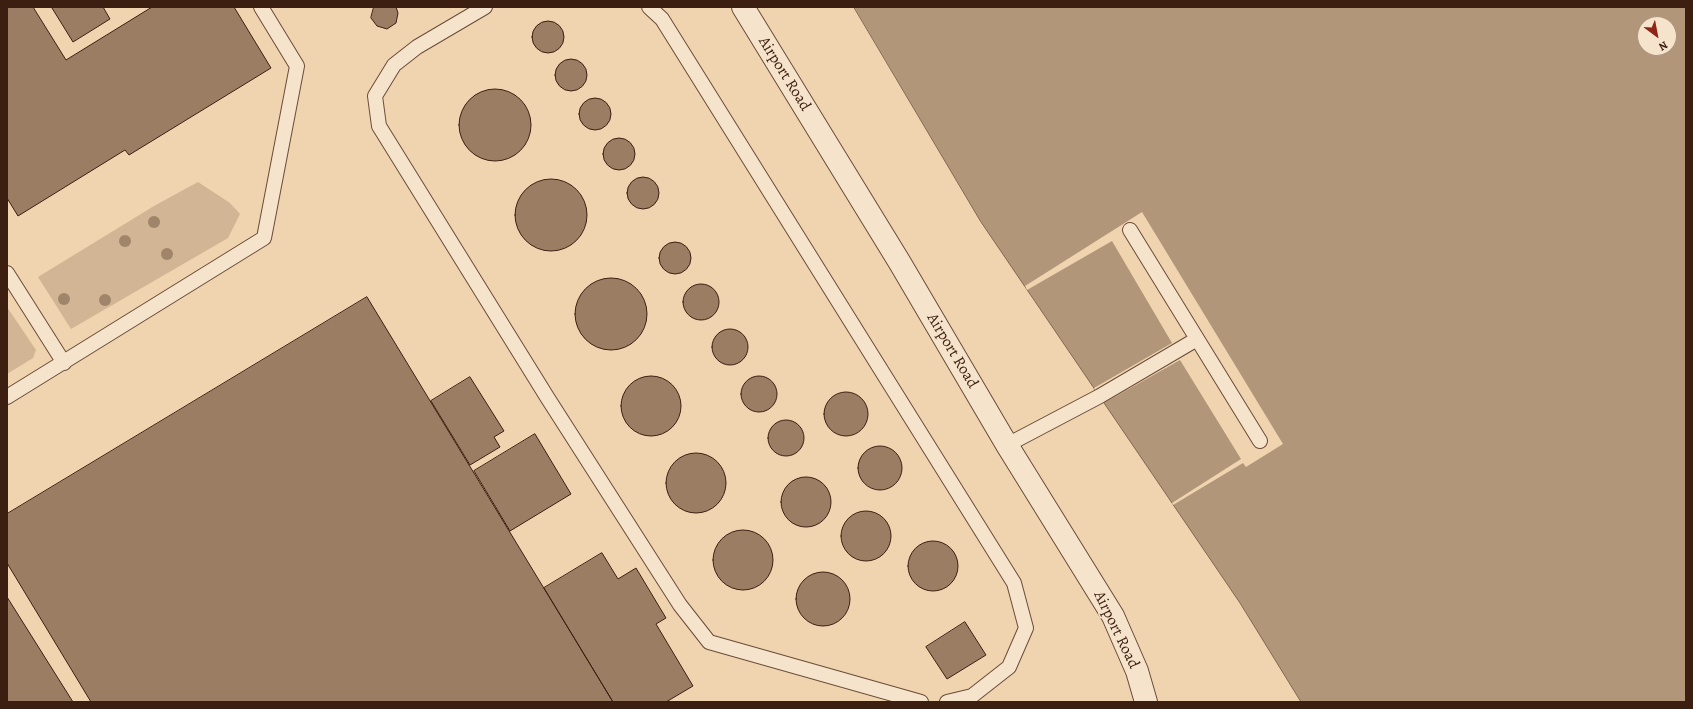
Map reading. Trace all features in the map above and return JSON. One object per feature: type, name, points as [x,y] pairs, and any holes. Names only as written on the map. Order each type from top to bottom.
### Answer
[{"type":"street","name":"Airport Road","points":[[743,7],[900,263],[1007,445],[1113,616],[1137,671],[1146,702]]},
{"type":"lane","points":[[7,397],[264,238],[297,66],[261,7]]},
{"type":"lane","points":[[485,7],[417,47],[394,65],[375,96],[379,126],[552,404],[680,605],[710,642],[921,702]]},
{"type":"lane","points":[[649,7],[662,19],[1014,583],[1026,628],[1009,667],[972,696],[947,702]]},
{"type":"lane","points":[[1130,230],[1260,441]]},
{"type":"lane","points":[[7,273],[64,363]]},
{"type":"lane","points":[[1007,445],[1100,396],[1197,339]]},
{"type":"shaded area","points":[[854,7],[1686,7],[1686,702],[1301,702],[1240,603],[981,222]]},
{"type":"shaded area","points":[[198,182],[230,203],[240,214],[228,238],[71,329],[38,277],[154,206]]},
{"type":"shaded area","points":[[7,307],[36,350],[33,358],[7,374]]},
{"type":"pier","points":[[1142,212],[1283,444],[1246,467],[1243,463],[1173,505],[1172,503],[1241,459],[1180,360],[1104,403],[1094,388],[1172,343],[1112,241],[1027,290],[1025,286]]},
{"type":"building","points":[[7,7],[33,7],[66,60],[152,7],[234,7],[271,68],[129,155],[125,150],[18,216],[7,198]]},
{"type":"building","points":[[103,7],[110,19],[73,42],[52,8]]},
{"type":"building","points":[[374,7],[396,7],[398,13],[396,23],[387,29],[377,26],[371,18]]},
{"type":"building","points":[[548,21],[554,22],[561,28],[564,37],[563,43],[557,50],[548,53],[542,52],[535,46],[532,37],[533,31],[539,24]]},
{"type":"building","points":[[571,59],[577,60],[584,66],[587,75],[586,81],[580,88],[571,91],[565,90],[558,84],[555,75],[556,69],[562,62]]},
{"type":"building","points":[[488,89],[502,89],[509,91],[521,99],[529,111],[531,125],[529,139],[521,151],[509,159],[502,161],[488,161],[481,159],[469,151],[461,139],[459,132],[459,118],[461,111],[469,99],[481,91]]},
{"type":"building","points":[[595,98],[601,99],[608,105],[611,114],[610,120],[604,127],[595,130],[589,129],[582,123],[579,114],[580,108],[586,101]]},
{"type":"building","points":[[619,138],[625,139],[632,145],[635,154],[634,160],[628,167],[619,170],[613,169],[606,163],[603,154],[604,148],[610,141]]},
{"type":"building","points":[[643,177],[649,178],[656,184],[659,193],[658,199],[652,206],[643,209],[637,208],[630,202],[627,193],[628,187],[634,180]]},
{"type":"building","points":[[544,179],[558,179],[565,181],[577,189],[585,201],[587,215],[585,229],[577,241],[565,249],[558,251],[544,251],[537,249],[525,241],[517,229],[515,222],[515,208],[517,201],[525,189],[537,181]]},
{"type":"building","points":[[675,242],[684,245],[688,249],[691,258],[688,267],[684,271],[675,274],[666,271],[662,267],[659,258],[662,249],[666,245]]},
{"type":"building","points":[[604,278],[618,278],[625,280],[637,288],[645,300],[647,314],[645,328],[637,340],[625,348],[618,350],[604,350],[597,348],[585,340],[577,328],[575,321],[575,307],[577,300],[585,288],[597,280]]},
{"type":"building","points":[[705,284],[714,289],[718,295],[718,309],[714,315],[705,320],[697,320],[688,315],[684,309],[683,298],[688,289],[694,285]]},
{"type":"building","points":[[367,297],[613,702],[91,702],[7,563],[7,514]]},
{"type":"building","points":[[734,329],[743,334],[747,340],[747,354],[743,360],[734,365],[726,365],[717,360],[713,354],[712,343],[717,334],[723,330]]},
{"type":"building","points":[[651,376],[668,381],[676,389],[681,406],[676,423],[668,431],[651,436],[634,431],[626,423],[621,406],[626,389],[634,381]]},
{"type":"building","points":[[763,376],[772,381],[776,387],[776,401],[772,407],[763,412],[755,412],[746,407],[742,401],[741,390],[746,381],[752,377]]},
{"type":"building","points":[[470,377],[504,431],[494,437],[500,447],[470,465],[431,401]]},
{"type":"building","points":[[842,392],[850,392],[862,398],[868,410],[868,418],[862,430],[850,436],[842,436],[830,430],[824,418],[824,410],[830,398]]},
{"type":"building","points":[[790,420],[799,425],[803,431],[803,445],[799,451],[790,456],[782,456],[773,451],[769,445],[768,434],[773,425],[779,421]]},
{"type":"building","points":[[535,434],[571,494],[510,531],[474,471]]},
{"type":"building","points":[[876,446],[884,446],[896,452],[902,464],[902,472],[896,484],[884,490],[876,490],[864,484],[858,472],[858,464],[864,452]]},
{"type":"building","points":[[696,453],[713,458],[721,466],[726,483],[721,500],[713,508],[696,513],[679,508],[671,500],[666,483],[671,466],[679,458]]},
{"type":"building","points":[[806,477],[815,479],[824,484],[829,493],[831,502],[829,511],[824,520],[815,525],[806,527],[797,525],[788,520],[783,511],[781,502],[783,493],[788,484],[797,479]]},
{"type":"building","points":[[866,511],[875,513],[884,518],[889,527],[891,536],[889,545],[884,554],[875,559],[866,561],[857,559],[848,554],[843,545],[841,536],[843,527],[848,518],[857,513]]},
{"type":"building","points":[[743,530],[760,535],[768,543],[773,560],[768,577],[760,585],[743,590],[726,585],[718,577],[713,560],[718,543],[726,535]]},
{"type":"building","points":[[933,541],[942,543],[951,548],[956,557],[958,566],[956,575],[951,584],[942,589],[933,591],[924,589],[915,584],[910,575],[908,566],[910,557],[915,548],[924,543]]},
{"type":"building","points":[[602,553],[618,579],[636,568],[666,618],[656,624],[693,686],[666,702],[613,702],[544,588]]},
{"type":"building","points":[[818,572],[828,572],[838,576],[846,584],[850,594],[850,604],[846,614],[838,622],[828,626],[818,626],[808,622],[800,614],[796,604],[796,594],[800,584],[808,576]]},
{"type":"building","points":[[7,597],[73,702],[7,702]]},
{"type":"building","points":[[965,622],[986,655],[947,679],[926,647]]}]
